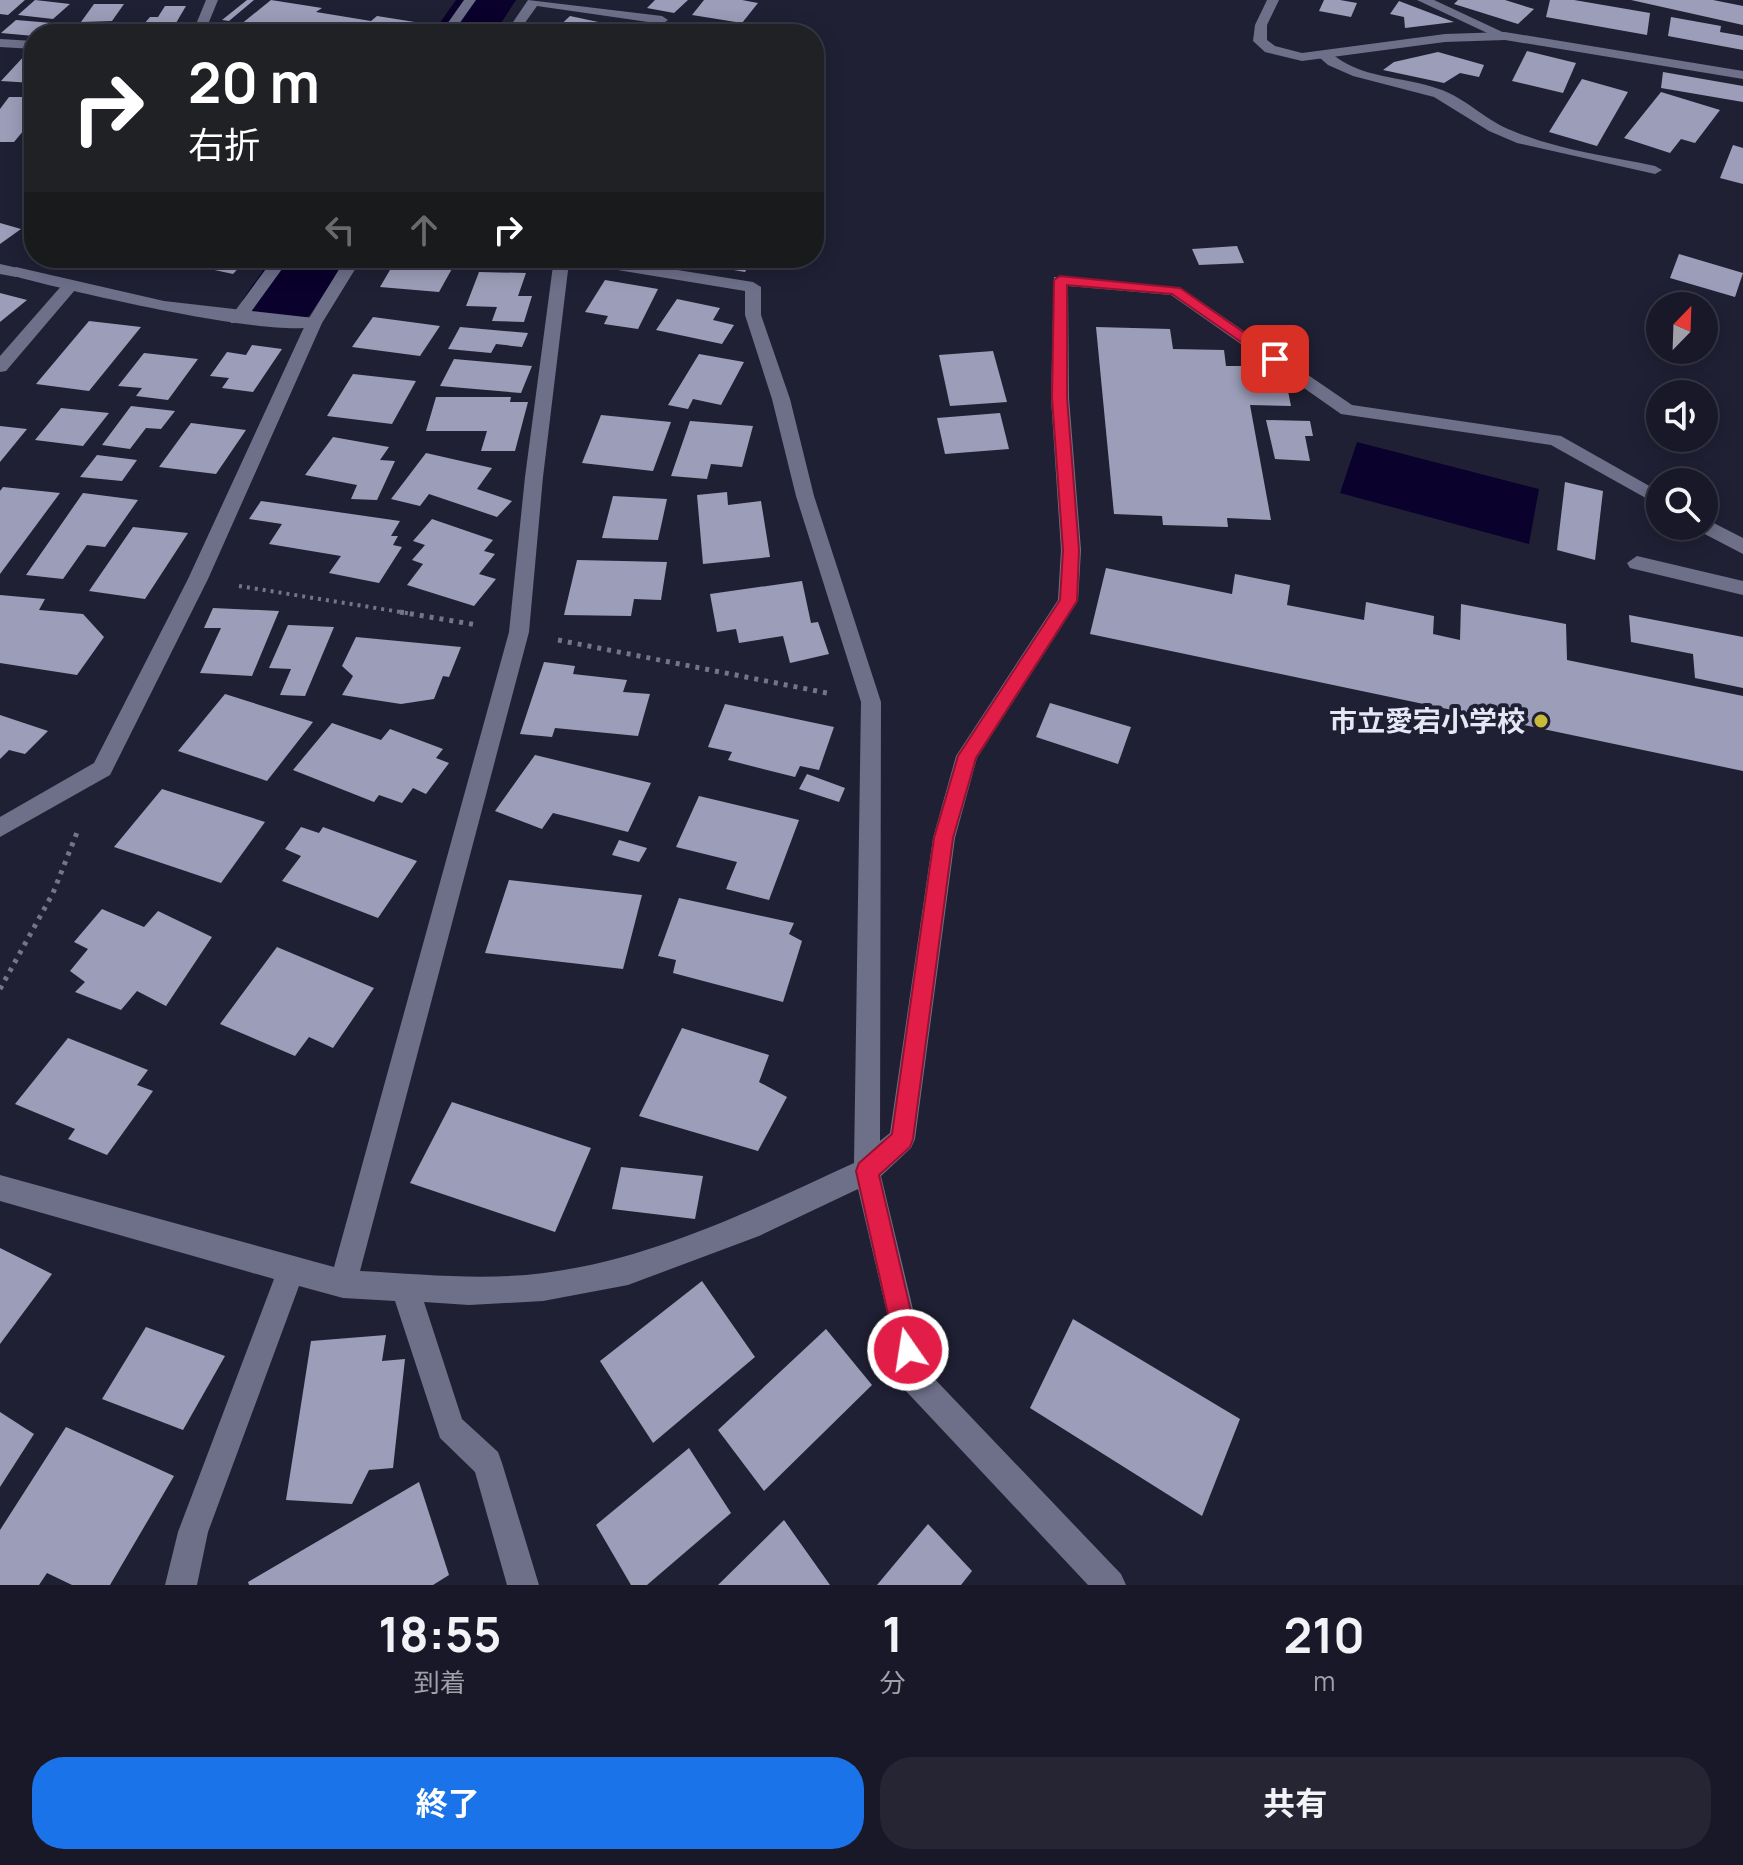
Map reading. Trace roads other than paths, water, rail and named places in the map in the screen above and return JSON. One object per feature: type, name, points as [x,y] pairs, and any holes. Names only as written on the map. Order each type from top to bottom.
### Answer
[{"type":"street","points":[[202,24],[212,0]]},
{"type":"street","points":[[453,24],[470,0]]},
{"type":"street","points":[[1273,0],[1261,25],[1260,41],[1270,49],[1302,57],[1445,38],[1505,36],[1743,75]]},
{"type":"street","points":[[1423,0],[1505,36]]},
{"type":"street","points":[[518,24],[534,1],[662,20]]},
{"type":"street","points":[[0,43],[24,44]]},
{"type":"street","points":[[1325,55],[1329,61],[1370,75],[1432,90],[1502,132],[1542,146],[1655,170]]},
{"type":"street","points":[[237,319],[275,268]]},
{"type":"street","points":[[0,828],[102,769],[198,579],[314,323],[348,268]]},
{"type":"street","points":[[343,1284],[519,632],[534,477],[561,268]]},
{"type":"street","points":[[635,268],[753,287],[753,315],[781,399],[805,496],[871,702],[867,1171],[915,1380],[1110,1585]]},
{"type":"street","points":[[8,270],[151,307],[237,319],[314,323]]},
{"type":"street","points":[[0,1188],[343,1284],[469,1291],[543,1287],[628,1271],[749,1226],[867,1171],[902,1139],[944,838],[967,756],[1068,601],[1071,550],[1060,398],[1060,280],[1175,291],[1347,410],[1555,440],[1646,492]]},
{"type":"street","points":[[0,367],[69,287]]},
{"type":"street","points":[[1718,533],[1743,547]]},
{"type":"street","points":[[1637,563],[1743,588]]},
{"type":"street","points":[[181,1585],[193,1532],[291,1271]]},
{"type":"street","points":[[405,1288],[450,1428],[487,1463],[523,1585]]},
{"type":"waterway","points":[[470,24],[486,0]]},
{"type":"waterway","points":[[282,299],[303,268]]},
{"type":"place","name":"市立愛宕小学校","points":[[1541,721]]}]
